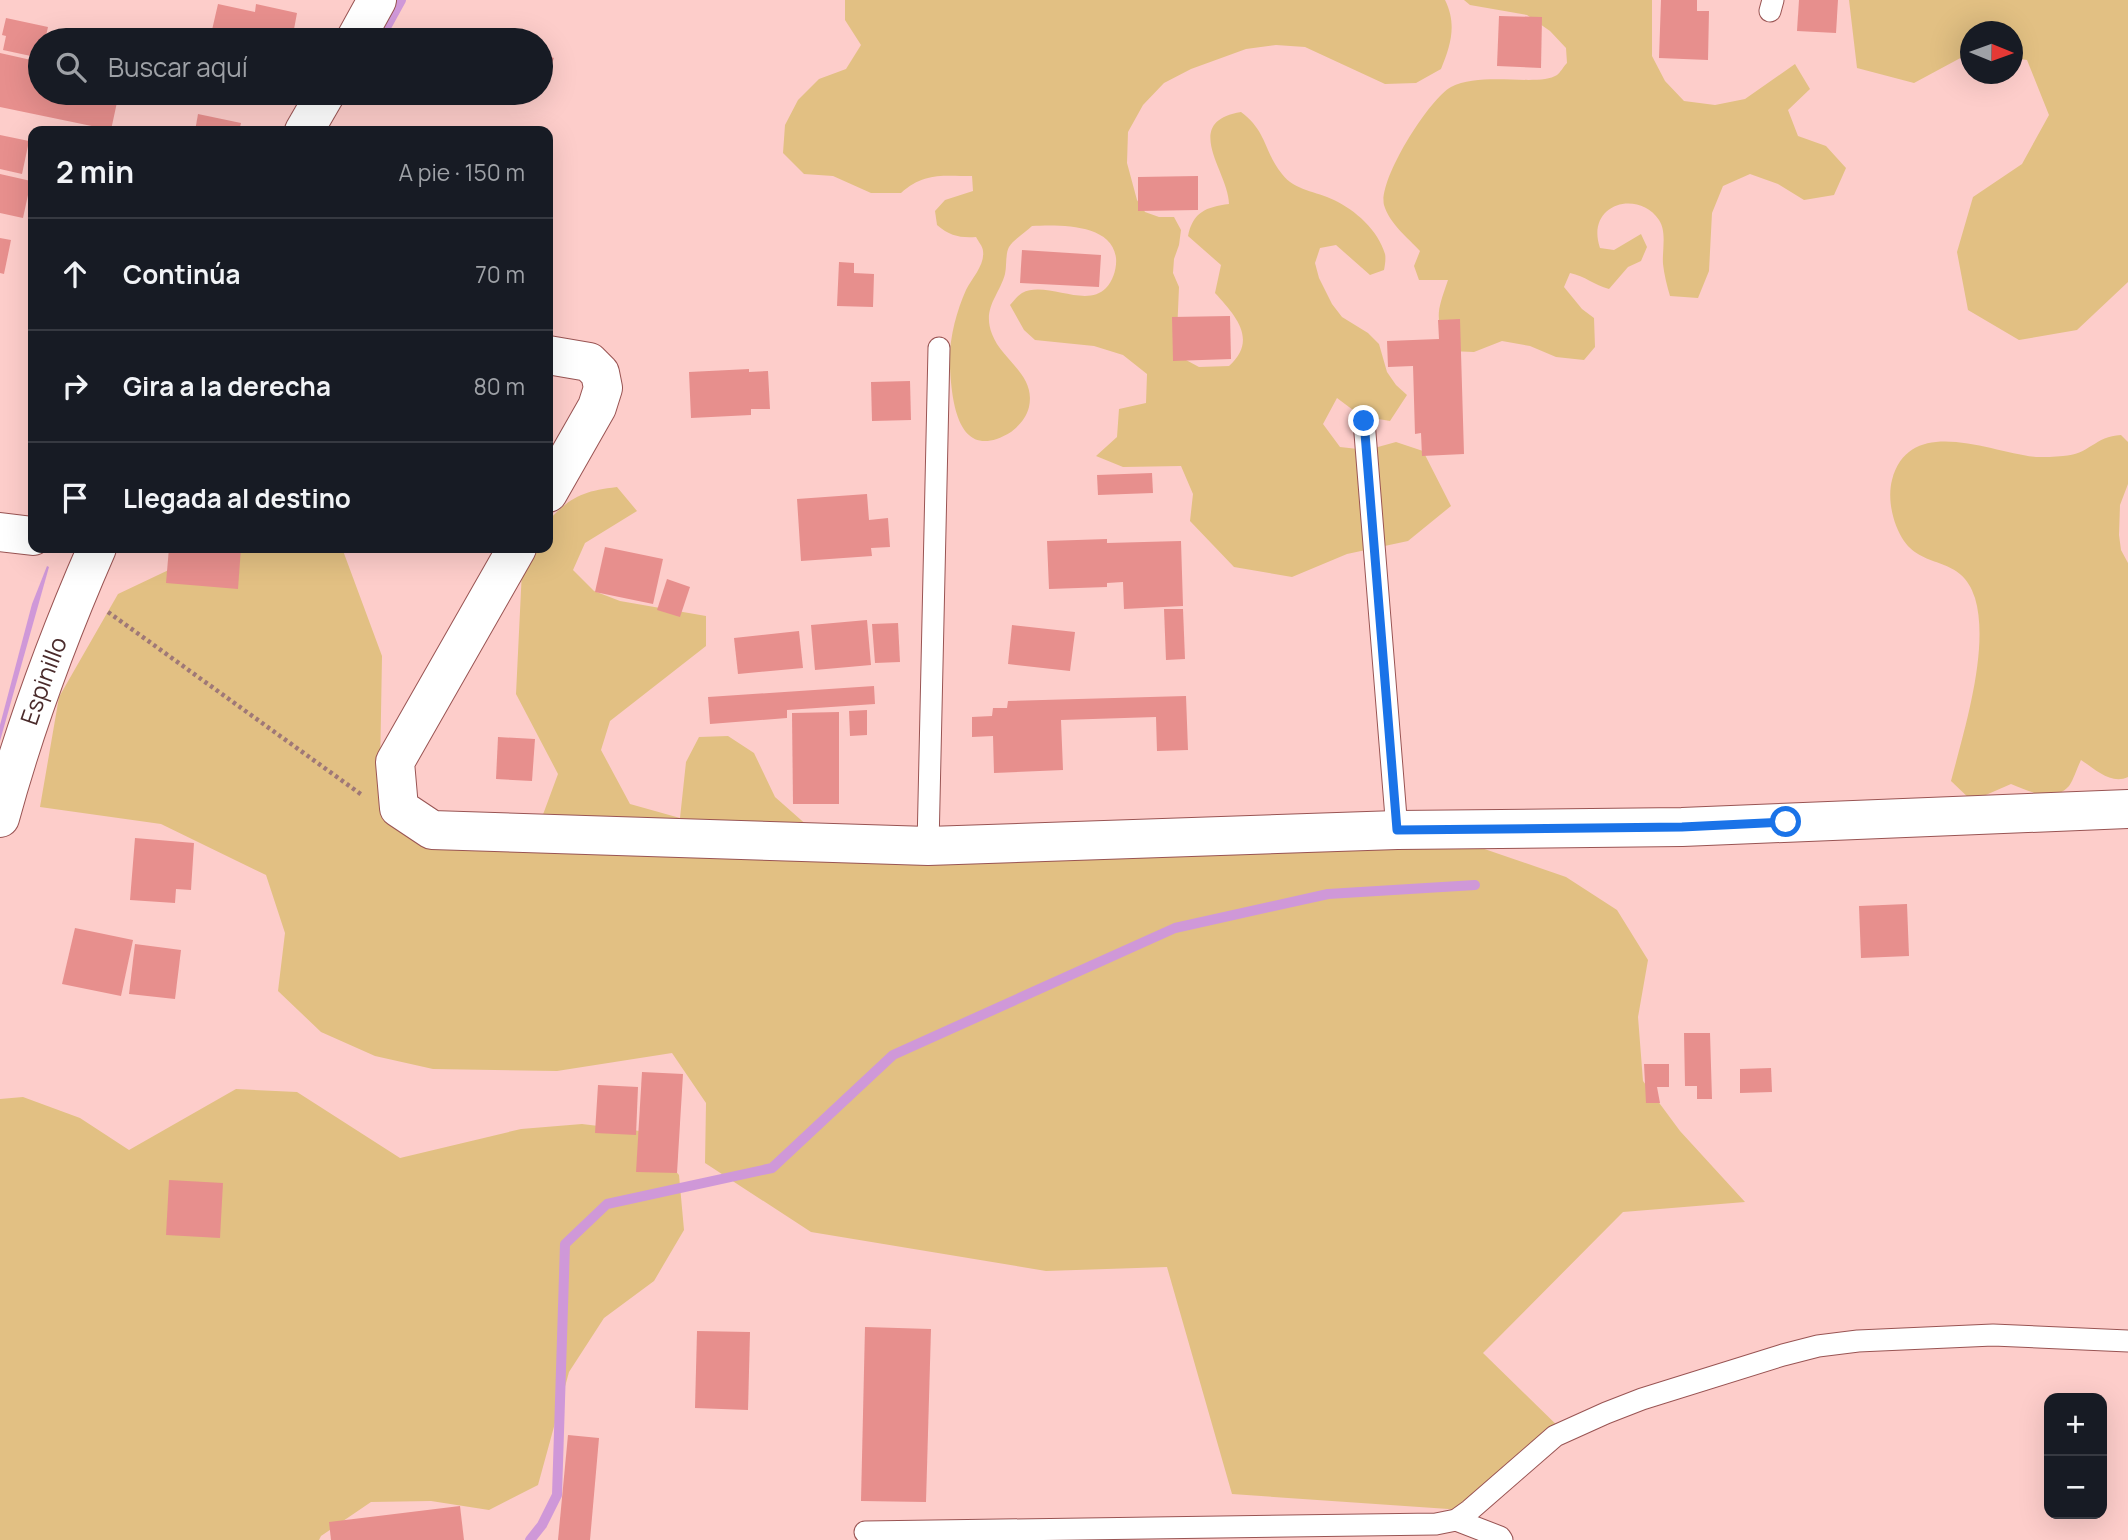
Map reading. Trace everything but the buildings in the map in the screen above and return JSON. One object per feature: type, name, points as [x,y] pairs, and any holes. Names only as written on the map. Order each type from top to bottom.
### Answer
[{"type":"street","points":[[362,28],[377,0]]},
{"type":"street","points":[[307,126],[319,105]]},
{"type":"street","points":[[553,356],[589,362],[600,373],[603,388],[597,407],[553,484]]},
{"type":"street","points":[[0,532],[28,535]]},
{"type":"street","name":"Espinillo","points":[[0,818],[13,769],[95,553]]},
{"type":"street","points":[[514,553],[395,762],[399,808],[432,830],[928,846],[1397,830],[1682,827],[2128,808]]},
{"type":"lane","points":[[928,846],[939,348]]},
{"type":"lane","points":[[1364,421],[1397,830]]},
{"type":"lane","points":[[865,1532],[1436,1524],[1456,1520],[1470,1510],[1555,1436],[1642,1399],[1783,1355],[1818,1346],[1858,1341],[1980,1335],[2128,1341]]},
{"type":"lane","points":[[1456,1520],[1502,1540]]},
{"type":"path","points":[[79,590],[359,794],[399,808]]},
{"type":"shaded area","points":[[845,0],[1445,0],[1452,26],[1445,60],[1441,69],[1416,83],[1385,84],[1305,47],[1276,45],[1246,49],[1191,69],[1164,83],[1143,105],[1128,132],[1127,163],[1137,200],[1145,212],[1159,217],[1174,217],[1181,230],[1173,273],[1179,287],[1177,334],[1186,360],[1199,367],[1229,366],[1238,356],[1243,338],[1236,319],[1215,293],[1221,265],[1188,236],[1193,221],[1202,212],[1229,204],[1212,150],[1210,137],[1213,126],[1223,118],[1241,112],[1261,134],[1276,166],[1287,180],[1342,204],[1365,222],[1382,245],[1385,256],[1384,270],[1370,275],[1336,245],[1320,248],[1315,263],[1332,304],[1342,317],[1368,333],[1379,344],[1387,372],[1407,395],[1390,421],[1361,416],[1337,398],[1323,424],[1340,447],[1367,450],[1396,442],[1423,451],[1451,506],[1408,541],[1347,554],[1292,577],[1234,567],[1190,521],[1193,494],[1181,466],[1123,467],[1096,456],[1117,437],[1119,409],[1146,403],[1147,374],[1123,355],[1094,346],[1035,340],[1024,330],[1010,305],[1020,294],[1032,290],[1088,296],[1098,294],[1106,288],[1113,278],[1116,266],[1112,247],[1105,238],[1095,232],[1069,226],[1032,226],[1009,247],[1005,274],[990,309],[989,325],[997,344],[1028,385],[1029,407],[1017,427],[994,440],[980,441],[969,435],[956,413],[950,348],[959,308],[980,266],[983,249],[976,237],[955,236],[937,225],[935,211],[945,200],[973,191],[972,176],[926,178],[901,193],[871,193],[833,176],[804,174],[783,153],[785,125],[798,100],[819,79],[846,69],[861,45],[845,20]]},
{"type":"shaded area","points":[[1464,0],[1652,0],[1652,56],[1665,81],[1684,101],[1715,105],[1745,99],[1795,64],[1810,89],[1788,110],[1798,136],[1826,146],[1846,168],[1834,195],[1804,200],[1778,184],[1750,174],[1723,186],[1712,213],[1709,271],[1698,298],[1670,296],[1663,268],[1664,236],[1659,220],[1650,210],[1639,205],[1616,206],[1600,221],[1597,233],[1600,248],[1614,250],[1641,234],[1647,247],[1641,261],[1628,267],[1609,289],[1570,273],[1564,287],[1582,309],[1594,318],[1595,347],[1584,360],[1556,357],[1530,346],[1502,341],[1474,352],[1449,351],[1439,322],[1441,301],[1448,280],[1419,280],[1414,266],[1420,251],[1386,212],[1384,193],[1389,178],[1419,123],[1430,107],[1451,87],[1478,80],[1549,78],[1558,74],[1567,63],[1566,48],[1550,31],[1527,15],[1470,5]]},
{"type":"shaded area","points":[[1849,0],[2128,0],[2128,282],[2077,330],[2019,340],[1968,310],[1957,252],[1973,197],[2022,164],[2049,115],[2027,60],[2023,59],[2023,21],[1960,21],[1960,58],[1914,83],[1857,68]]},
{"type":"shaded area","points":[[2121,435],[2128,442],[2128,484],[2120,505],[2119,535],[2121,550],[2128,563],[2128,777],[2109,778],[2081,760],[2069,786],[2056,794],[2041,794],[2011,784],[1972,801],[1951,781],[1974,690],[1979,641],[1979,618],[1975,598],[1969,584],[1961,575],[1922,556],[1904,541],[1892,512],[1892,480],[1902,460],[1916,448],[1934,442],[1954,442],[2036,457],[2053,457],[2072,455],[2112,436]]},
{"type":"shaded area","points":[[617,487],[637,511],[585,543],[573,570],[594,591],[620,601],[706,616],[706,646],[610,721],[601,750],[630,804],[680,818],[686,762],[699,737],[728,736],[754,753],[775,797],[818,835],[1397,819],[1566,877],[1617,910],[1648,960],[1638,1017],[1643,1081],[1680,1131],[1745,1202],[1623,1212],[1483,1353],[1568,1436],[1463,1510],[1232,1494],[1167,1267],[1046,1271],[811,1232],[705,1163],[706,1103],[672,1053],[557,1071],[433,1069],[375,1056],[321,1032],[278,991],[285,933],[266,875],[161,824],[40,807],[59,697],[118,594],[204,553],[344,553],[382,656],[380,772],[423,822],[538,828],[558,774],[516,694],[523,553],[553,553],[553,516],[571,500],[596,490]]},
{"type":"shaded area","points":[[47,566],[49,567],[0,741],[0,725],[32,604]]},
{"type":"shaded area","points":[[236,1089],[297,1092],[400,1158],[521,1129],[582,1124],[640,1131],[679,1175],[684,1230],[654,1281],[604,1318],[569,1372],[538,1485],[489,1510],[431,1501],[371,1502],[319,1540],[0,1540],[0,1099],[23,1097],[80,1118],[129,1150]]},
{"type":"waterway","points":[[386,28],[401,0]]},
{"type":"waterway","points":[[530,1540],[542,1525],[557,1495],[565,1244],[607,1204],[772,1168],[893,1055],[1175,928],[1328,894],[1475,885]]},
{"type":"route","points":[[1364,421],[1397,830],[1682,827],[1786,822]]}]
